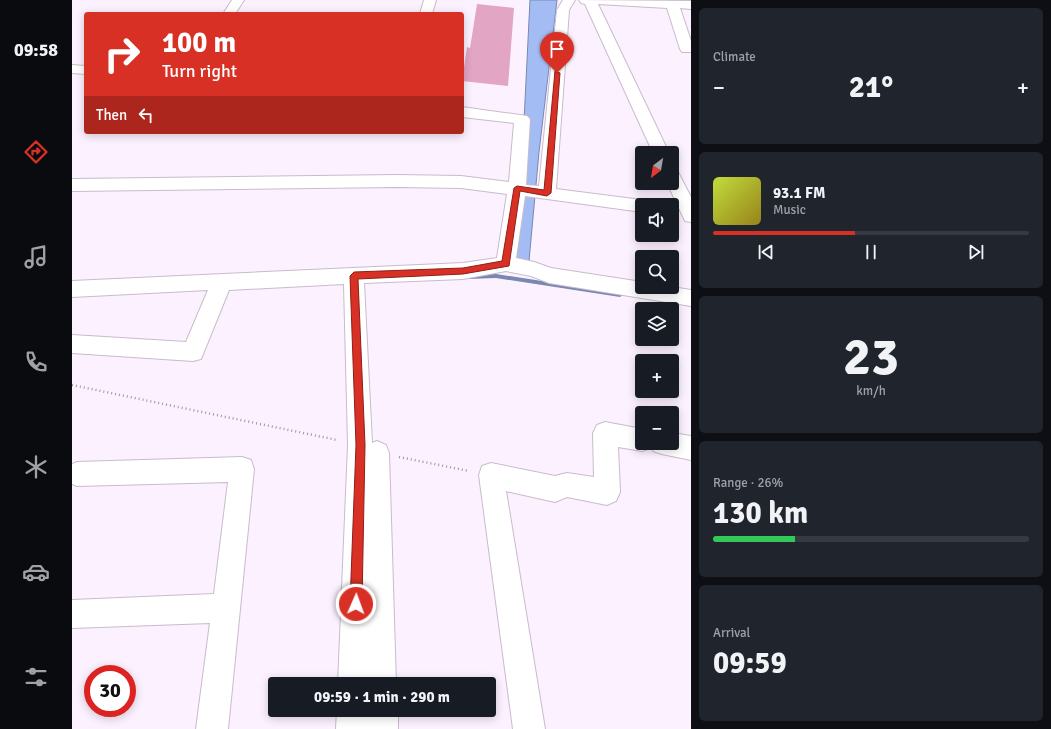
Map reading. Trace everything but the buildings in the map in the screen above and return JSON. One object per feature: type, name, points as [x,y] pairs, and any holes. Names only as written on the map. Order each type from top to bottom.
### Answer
[{"type":"street","points":[[230,12],[238,0]]},
{"type":"street","points":[[427,12],[430,0]]},
{"type":"street","points":[[545,193],[563,10],[569,0]]},
{"type":"street","points":[[585,0],[691,5]]},
{"type":"street","points":[[590,0],[658,146]]},
{"type":"street","points":[[672,4],[688,49]]},
{"type":"street","points":[[72,68],[84,70]]},
{"type":"street","points":[[464,112],[522,119],[517,188],[506,264]]},
{"type":"street","points":[[72,185],[397,181],[461,182],[517,188],[635,205]]},
{"type":"street","points":[[677,190],[686,213]]},
{"type":"street","points":[[72,289],[463,271],[506,264],[534,269],[549,275],[691,298]]},
{"type":"street","points":[[354,276],[369,449],[381,677]]},
{"type":"street","points":[[72,344],[193,352],[222,282]]},
{"type":"street","points":[[529,729],[491,475],[555,489],[567,485],[607,492],[605,433],[635,439]]},
{"type":"street","points":[[679,446],[691,448]]},
{"type":"street","points":[[353,677],[369,449]]},
{"type":"street","points":[[77,474],[242,469],[212,729]]},
{"type":"street","points":[[72,614],[226,608]]},
{"type":"street","points":[[352,729],[353,717]]},
{"type":"street","points":[[382,717],[382,729]]},
{"type":"path","points":[[72,385],[491,475]]},
{"type":"water","points":[[530,0],[557,0],[539,152],[529,261],[510,260],[521,182]]},
{"type":"waterway","points":[[467,277],[496,276],[620,295]]},
{"type":"route","points":[[356,604],[360,445],[354,276],[463,271],[506,264],[517,188],[547,193],[557,73]]}]
